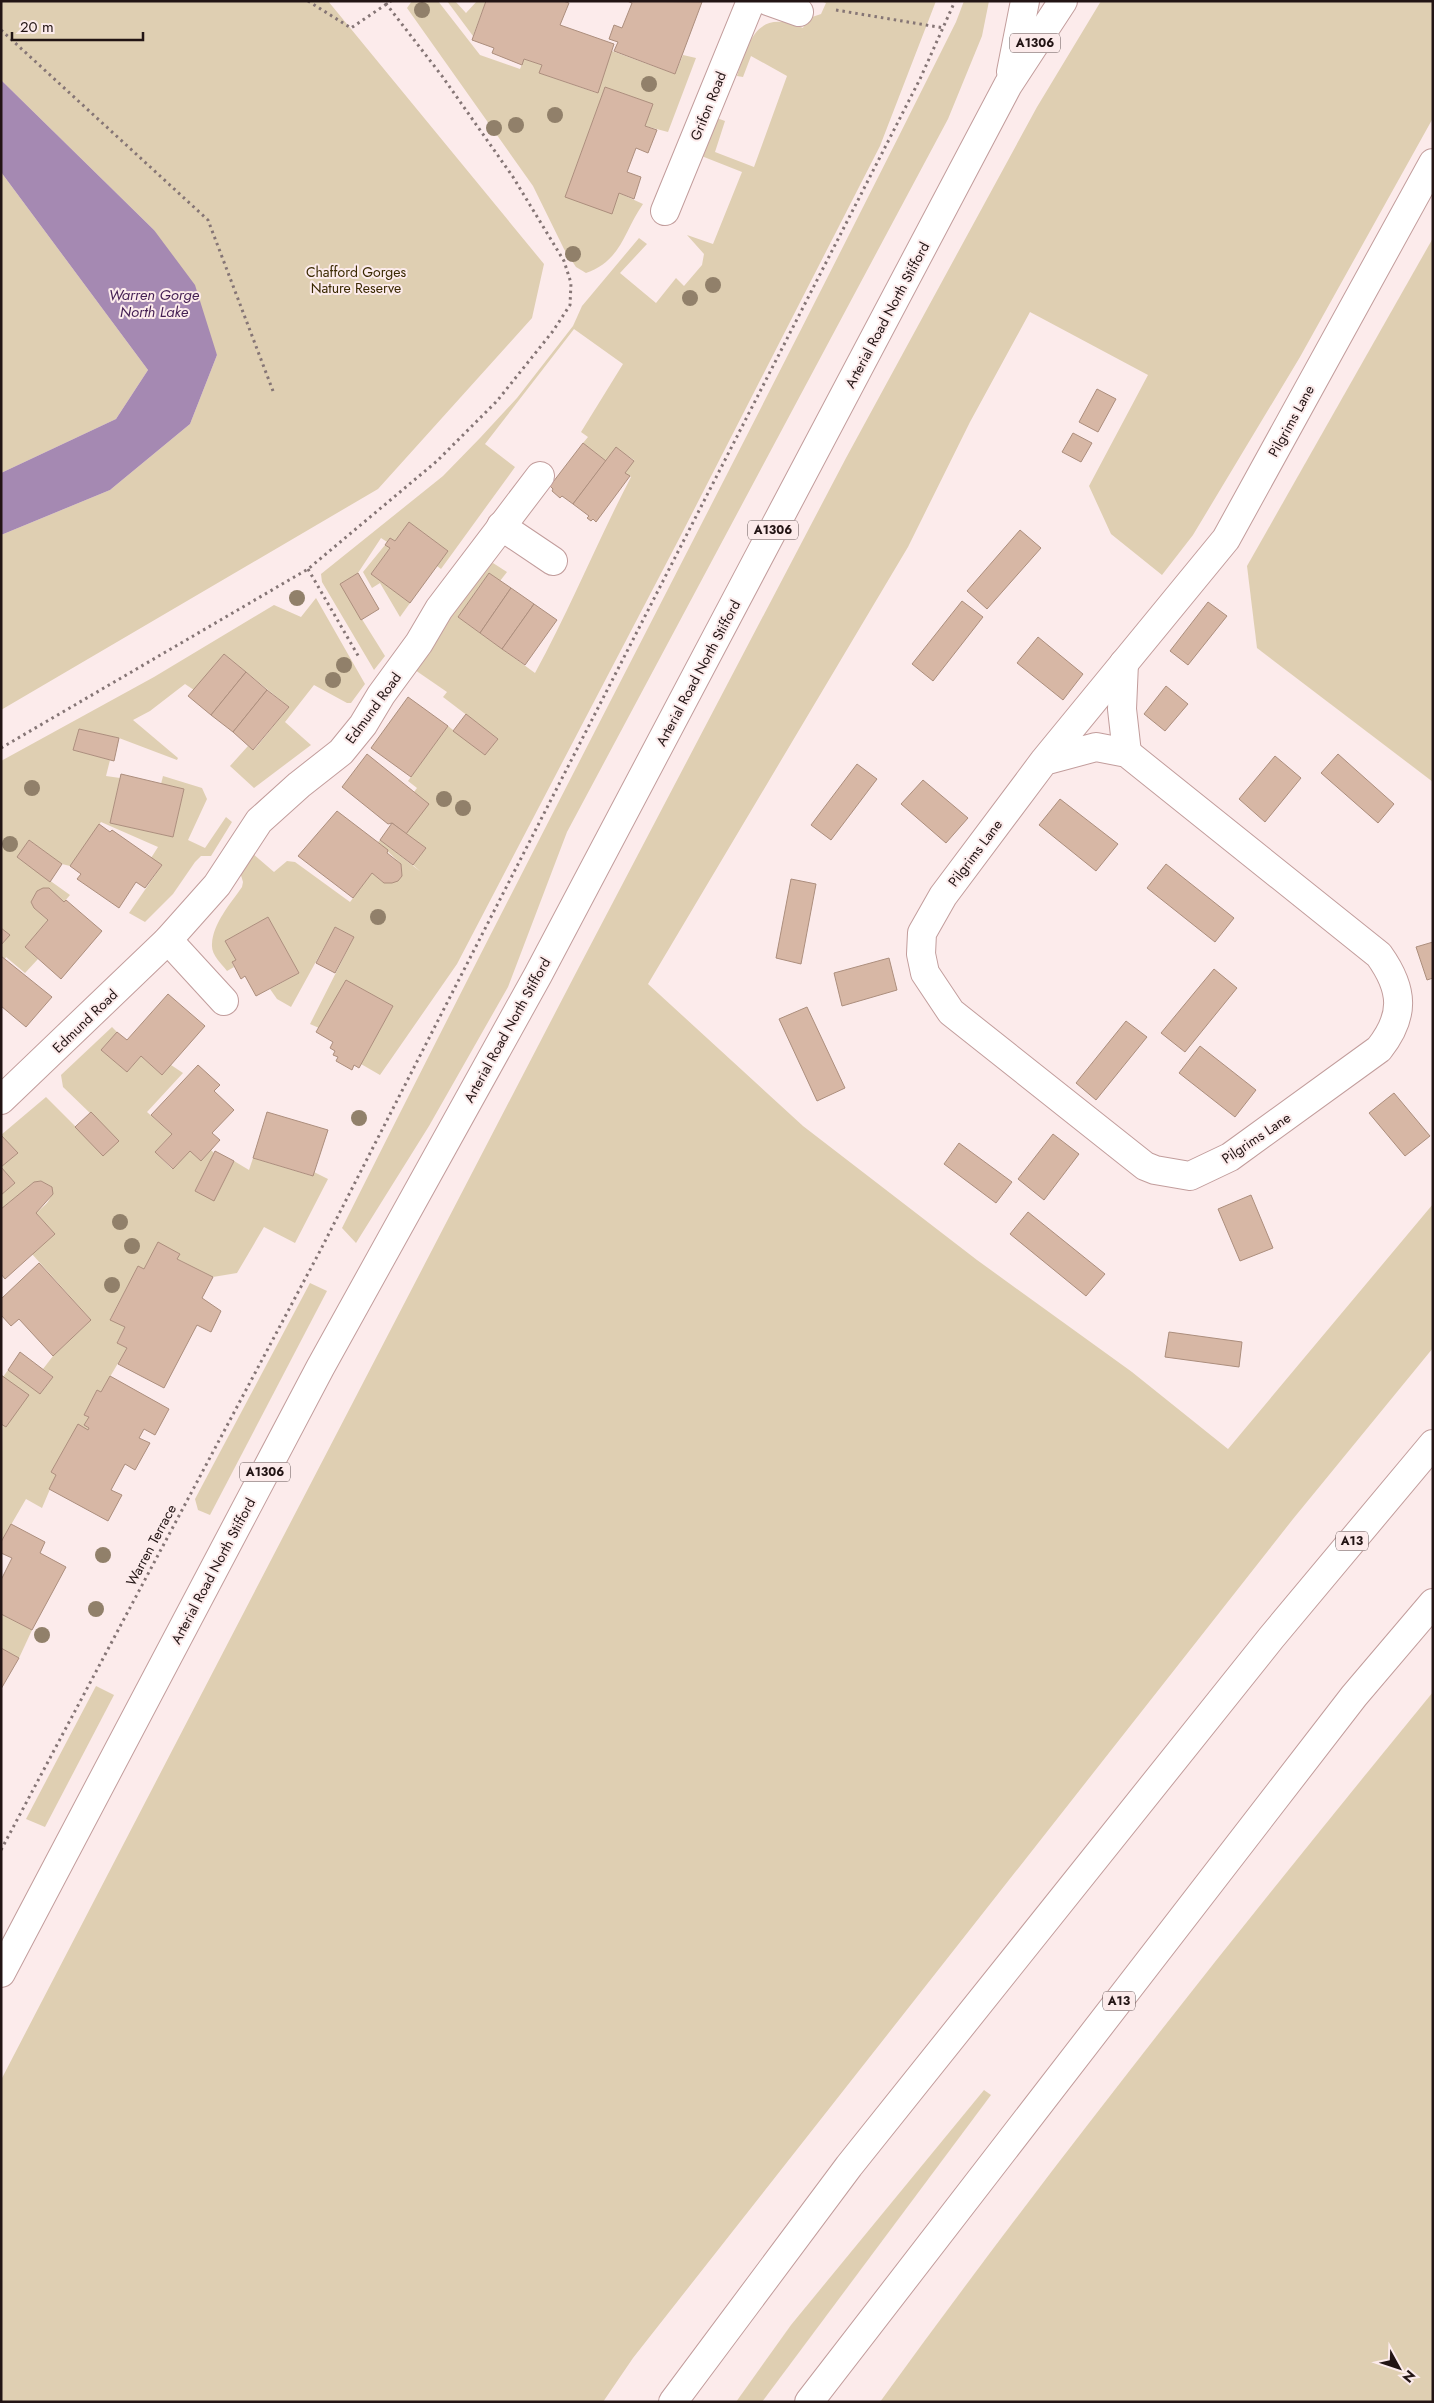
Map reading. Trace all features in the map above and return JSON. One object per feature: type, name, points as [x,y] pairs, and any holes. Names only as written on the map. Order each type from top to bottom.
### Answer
[{"type":"main road","name":"Grifon Road","points":[[664,211],[751,1]]},
{"type":"main road","points":[[768,1],[799,12]]},
{"type":"main road","name":"Arterial Road North Stifford","points":[[1008,85],[1025,1]]},
{"type":"main road","name":"Arterial Road North Stifford","points":[[1,1973],[320,1368],[542,967],[1008,85],[1063,1]]},
{"type":"main road","name":"Pilgrims Lane","points":[[1044,761],[1096,748],[1127,753],[1379,955],[1392,976],[1398,998],[1398,1019],[1392,1033],[1371,1056],[1230,1157],[1190,1176],[1155,1170],[1145,1166],[951,1012],[925,973],[920,942],[925,924],[943,896],[1044,761],[1226,539],[1433,163]]},
{"type":"main road","name":"Edmund Road","points":[[1,1100],[168,940],[217,885],[260,821],[299,784],[341,752],[363,725],[381,695],[419,644],[439,609],[540,476]]},
{"type":"main road","points":[[501,526],[553,561]]},
{"type":"main road","points":[[1124,663],[1122,709],[1127,753]]},
{"type":"main road","points":[[168,940],[224,1000]]},
{"type":"main road","name":"A13","points":[[673,2402],[856,2158],[1271,1638],[1433,1444]]},
{"type":"main road","name":"A13","points":[[809,2402],[1348,1704],[1433,1603]]},
{"type":"path","points":[[308,1],[351,28],[385,3],[391,1]]},
{"type":"path","name":"Warren Terrace","points":[[1,1850],[320,1251],[920,79],[955,1]]},
{"type":"path","points":[[1,748],[308,569],[437,461],[496,401],[553,331],[570,305],[571,283],[564,261],[513,177],[442,76],[385,3]]},
{"type":"path","points":[[799,12],[816,6],[944,28]]},
{"type":"path","points":[[1,30],[208,220],[273,391]]},
{"type":"path","points":[[308,569],[364,666]]},
{"type":"green space","name":"Chafford Gorges Nature Reserve","points":[[1,1],[328,1],[544,264],[532,318],[378,489],[1,710],[1,535],[110,490],[190,424],[217,355],[154,230],[1,80]]},
{"type":"green space","points":[[412,1],[438,1],[480,55],[520,69],[524,59],[542,65],[539,73],[597,93],[612,51],[675,74],[683,55],[696,58],[668,132],[645,126],[652,104],[605,87],[565,197],[619,193],[643,204],[615,253],[607,261],[586,273],[576,267],[564,249],[533,186],[407,8]]},
{"type":"green space","points":[[447,1],[455,1],[466,13],[477,1],[486,1],[473,36]]},
{"type":"green space","points":[[821,1],[936,1],[880,146],[679,539],[457,964],[380,1075],[361,1064],[393,1006],[346,980],[319,1028],[310,1024],[354,937],[335,927],[291,1007],[277,999],[270,989],[299,973],[268,917],[225,941],[236,960],[232,963],[234,967],[227,971],[213,952],[213,936],[223,914],[242,887],[243,882],[240,872],[252,853],[274,872],[287,861],[295,862],[350,902],[372,873],[384,883],[392,883],[402,876],[401,864],[378,842],[380,840],[421,872],[413,865],[426,848],[406,834],[414,792],[417,788],[408,781],[448,726],[485,755],[498,739],[443,697],[447,692],[415,670],[484,567],[493,563],[507,572],[500,581],[489,573],[458,617],[535,673],[631,477],[625,473],[634,460],[616,448],[606,461],[583,443],[588,437],[581,432],[623,364],[574,329],[485,444],[515,467],[441,569],[437,566],[448,551],[409,522],[395,541],[390,538],[387,542],[381,538],[358,573],[340,584],[385,656],[374,670],[322,582],[321,574],[443,476],[480,438],[517,398],[573,326],[582,306],[639,238],[647,244],[620,273],[656,303],[676,278],[684,286],[702,265],[704,254],[687,235],[713,244],[742,172],[699,155],[714,117],[725,121],[715,152],[754,167],[787,76],[751,56],[743,77],[737,76],[746,50],[757,31],[765,25],[775,22],[787,23],[803,28],[806,19],[821,14],[826,3]]},
{"type":"green space","points":[[964,1],[989,1],[982,36],[948,119],[567,832],[508,987],[429,1126],[356,1243],[342,1228],[727,475],[956,22]]},
{"type":"green space","points":[[1101,1],[1433,1],[1433,118],[1300,357],[1193,535],[1162,575],[1111,534],[1089,486],[1148,375],[1030,312],[970,422],[908,547],[648,984],[803,1126],[977,1260],[1132,1372],[1228,1449],[1433,1204],[1433,1348],[1293,1519],[633,2358],[603,2402],[1,2402],[1,2080],[579,967],[846,458],[1037,107]]},
{"type":"green space","points":[[1,172],[148,370],[116,419],[1,473]]},
{"type":"green space","points":[[1433,238],[1433,782],[1257,648],[1247,566]]},
{"type":"green space","points":[[385,545],[390,548],[371,574],[410,603],[400,617],[380,583],[372,588],[363,572]]},
{"type":"green space","points":[[316,598],[365,684],[351,703],[347,703],[314,685],[285,722],[311,745],[254,788],[230,766],[248,746],[254,750],[289,707],[224,654],[194,690],[185,684],[150,711],[133,720],[178,758],[177,760],[119,738],[79,729],[73,750],[110,760],[106,776],[120,778],[110,823],[173,837],[184,789],[161,784],[163,776],[202,788],[207,799],[188,840],[205,848],[226,817],[232,822],[211,856],[201,856],[195,862],[173,894],[145,922],[129,913],[162,865],[151,858],[158,847],[101,822],[70,866],[62,864],[29,840],[17,857],[70,895],[64,902],[49,888],[37,891],[31,902],[34,908],[48,920],[25,947],[38,959],[25,973],[6,957],[5,959],[1,956],[1,945],[10,935],[1,928],[1,761],[154,677],[274,605],[301,617]]},
{"type":"green space","points":[[112,1027],[117,1032],[101,1050],[127,1072],[141,1056],[162,1075],[171,1065],[183,1073],[147,1112],[172,1134],[155,1152],[172,1169],[190,1151],[201,1161],[211,1150],[214,1153],[195,1191],[214,1200],[234,1161],[249,1170],[253,1158],[312,1176],[314,1172],[328,1179],[295,1243],[264,1227],[237,1273],[213,1277],[177,1259],[180,1254],[158,1243],[144,1269],[138,1267],[110,1319],[125,1327],[117,1342],[127,1348],[101,1392],[97,1390],[84,1415],[89,1417],[84,1425],[89,1428],[88,1430],[78,1425],[51,1472],[56,1475],[42,1508],[26,1499],[1,1542],[3,1377],[8,1370],[41,1393],[53,1377],[43,1369],[53,1356],[91,1320],[32,1254],[55,1234],[36,1213],[50,1199],[52,1187],[41,1181],[34,1182],[1,1209],[1,1195],[15,1183],[1,1167],[18,1153],[1,1135],[46,1097],[82,1133],[119,1141],[63,1087],[61,1075]]},
{"type":"green space","points":[[310,1283],[327,1291],[210,1515],[198,1510],[195,1499]]},
{"type":"green space","points":[[1,1614],[32,1630],[19,1658],[1,1648]]},
{"type":"green space","points":[[96,1686],[114,1695],[45,1827],[26,1819]]},
{"type":"green space","points":[[1433,1692],[1433,2402],[880,2402],[946,2311],[1151,2043]]},
{"type":"green space","points":[[984,2090],[991,2095],[762,2402],[736,2402],[791,2325]]},
{"type":"water","name":"Warren Gorge North Lake","points":[[1,80],[154,230],[195,285],[217,355],[190,424],[110,490],[1,535],[1,473],[116,419],[148,370],[1,172]]},
{"type":"building","points":[[486,1],[563,1],[569,3],[560,25],[614,44],[598,93],[539,73],[542,65],[524,59],[522,65],[492,53],[494,48],[472,40]]},
{"type":"building","points":[[627,1],[702,2],[675,74],[614,51],[618,42],[609,39],[614,25],[622,28],[632,3]]},
{"type":"building","points":[[605,87],[653,104],[645,126],[657,130],[648,153],[636,148],[627,172],[641,177],[634,199],[619,193],[612,214],[565,197]]},
{"type":"building","points":[[1097,389],[1116,399],[1098,432],[1079,422]]},
{"type":"building","points":[[1073,433],[1092,443],[1081,462],[1062,452]]},
{"type":"building","points":[[583,443],[606,461],[573,504],[562,496],[560,498],[552,491],[553,489],[550,486]]},
{"type":"building","points":[[616,447],[634,461],[625,473],[630,476],[596,522],[593,519],[591,521],[587,518],[589,516],[573,504]]},
{"type":"building","points":[[409,522],[448,551],[410,603],[371,574],[390,548],[385,545],[390,538],[395,541]]},
{"type":"building","points":[[1020,530],[1041,548],[987,609],[967,591]]},
{"type":"building","points":[[358,573],[379,609],[361,620],[340,584]]},
{"type":"building","points":[[489,573],[511,588],[480,633],[458,617]]},
{"type":"building","points":[[511,588],[534,604],[502,649],[480,633]]},
{"type":"building","points":[[962,601],[983,617],[933,681],[912,664]]},
{"type":"building","points":[[1208,602],[1227,616],[1188,665],[1170,651]]},
{"type":"building","points":[[534,604],[557,620],[525,665],[502,649]]},
{"type":"building","points":[[1038,637],[1083,674],[1063,700],[1017,663]]},
{"type":"building","points":[[224,654],[246,672],[211,715],[188,696]]},
{"type":"building","points":[[246,672],[267,690],[233,732],[211,715]]},
{"type":"building","points":[[1166,686],[1188,704],[1165,731],[1144,714]]},
{"type":"building","points":[[267,690],[289,707],[253,750],[233,732]]},
{"type":"building","points":[[408,697],[448,726],[411,777],[371,748]]},
{"type":"building","points":[[466,714],[498,739],[485,755],[453,731]]},
{"type":"building","points":[[79,729],[119,738],[114,761],[73,750]]},
{"type":"building","points":[[367,754],[429,804],[406,834],[392,823],[388,824],[342,787]]},
{"type":"building","points":[[1338,754],[1394,804],[1378,823],[1321,773]]},
{"type":"building","points":[[1275,756],[1301,778],[1265,822],[1239,799]]},
{"type":"building","points":[[857,764],[877,779],[831,840],[811,825]]},
{"type":"building","points":[[121,774],[184,789],[173,837],[110,823]]},
{"type":"building","points":[[923,780],[968,818],[946,843],[901,804]]},
{"type":"building","points":[[1060,799],[1118,844],[1096,871],[1039,825]]},
{"type":"building","points":[[337,811],[388,850],[387,853],[401,864],[402,876],[398,881],[384,883],[372,873],[353,898],[298,856]]},
{"type":"building","points":[[392,823],[426,848],[413,865],[380,840]]},
{"type":"building","points":[[99,824],[110,832],[112,830],[162,865],[145,888],[136,882],[119,908],[77,879],[81,874],[70,866]]},
{"type":"building","points":[[29,840],[62,864],[50,882],[17,857]]},
{"type":"building","points":[[1166,864],[1234,918],[1215,942],[1147,888]]},
{"type":"building","points":[[791,879],[816,884],[801,964],[776,958]]},
{"type":"building","points":[[49,888],[64,902],[66,900],[102,931],[61,979],[25,947],[48,920],[34,908],[31,902],[37,891]]},
{"type":"building","points":[[268,917],[299,973],[256,996],[245,976],[241,979],[232,962],[236,960],[225,941]]},
{"type":"building","points":[[335,927],[354,937],[335,973],[316,963]]},
{"type":"building","points":[[1,928],[10,935],[1,945]]},
{"type":"building","points":[[1433,942],[1433,978],[1427,980],[1416,947]]},
{"type":"building","points":[[1,956],[52,997],[26,1027],[1,1006]]},
{"type":"building","points":[[889,958],[897,990],[842,1006],[834,973]]},
{"type":"building","points":[[1214,969],[1237,988],[1185,1052],[1161,1033]]},
{"type":"building","points":[[346,980],[393,1006],[359,1068],[354,1065],[352,1070],[336,1061],[338,1057],[333,1055],[335,1051],[330,1048],[333,1042],[316,1032]]},
{"type":"building","points":[[168,994],[205,1026],[162,1075],[141,1056],[127,1072],[101,1050],[117,1032],[127,1040]]},
{"type":"building","points":[[807,1007],[845,1088],[817,1101],[779,1019]]},
{"type":"building","points":[[1126,1021],[1147,1037],[1096,1100],[1076,1083]]},
{"type":"building","points":[[1200,1046],[1256,1090],[1235,1117],[1179,1073]]},
{"type":"building","points":[[198,1065],[220,1085],[214,1091],[234,1110],[212,1133],[220,1140],[201,1161],[190,1151],[173,1169],[155,1152],[172,1134],[151,1115]]},
{"type":"building","points":[[1394,1093],[1430,1136],[1405,1156],[1369,1113]]},
{"type":"building","points":[[91,1112],[119,1141],[103,1156],[75,1127]]},
{"type":"building","points":[[267,1112],[328,1130],[313,1176],[253,1158]]},
{"type":"building","points":[[1053,1134],[1079,1154],[1044,1200],[1018,1179]]},
{"type":"building","points":[[1,1135],[18,1153],[1,1167]]},
{"type":"building","points":[[959,1143],[1012,1182],[996,1203],[944,1164]]},
{"type":"building","points":[[215,1151],[234,1161],[214,1201],[195,1191]]},
{"type":"building","points":[[1,1167],[15,1183],[1,1195]]},
{"type":"building","points":[[41,1181],[52,1187],[53,1194],[36,1213],[55,1234],[5,1279],[1,1274],[1,1209],[34,1182]]},
{"type":"building","points":[[1251,1195],[1273,1248],[1240,1261],[1218,1209]]},
{"type":"building","points":[[1028,1212],[1105,1274],[1086,1296],[1010,1234]]},
{"type":"building","points":[[158,1242],[180,1254],[177,1259],[213,1277],[202,1298],[221,1311],[211,1332],[197,1325],[164,1388],[118,1364],[127,1348],[117,1343],[125,1327],[110,1320],[138,1266],[144,1269]]},
{"type":"building","points":[[39,1263],[91,1320],[53,1356],[19,1319],[11,1326],[1,1315],[1,1299]]},
{"type":"building","points":[[1169,1332],[1242,1342],[1239,1367],[1165,1357]]},
{"type":"building","points":[[20,1352],[53,1377],[40,1394],[8,1370]]},
{"type":"building","points":[[1,1375],[29,1395],[6,1427],[1,1424]]},
{"type":"building","points":[[110,1376],[169,1409],[155,1435],[144,1429],[139,1438],[150,1443],[135,1470],[125,1464],[111,1490],[122,1495],[108,1521],[49,1489],[56,1475],[51,1472],[78,1424],[88,1430],[89,1428],[84,1425],[89,1417],[84,1415],[97,1390],[101,1392]]},
{"type":"building","points":[[11,1524],[45,1542],[40,1553],[66,1567],[32,1630],[1,1614],[1,1580],[12,1558],[1,1553],[1,1542]]},
{"type":"building","points":[[1,1648],[19,1658],[1,1689]]}]
